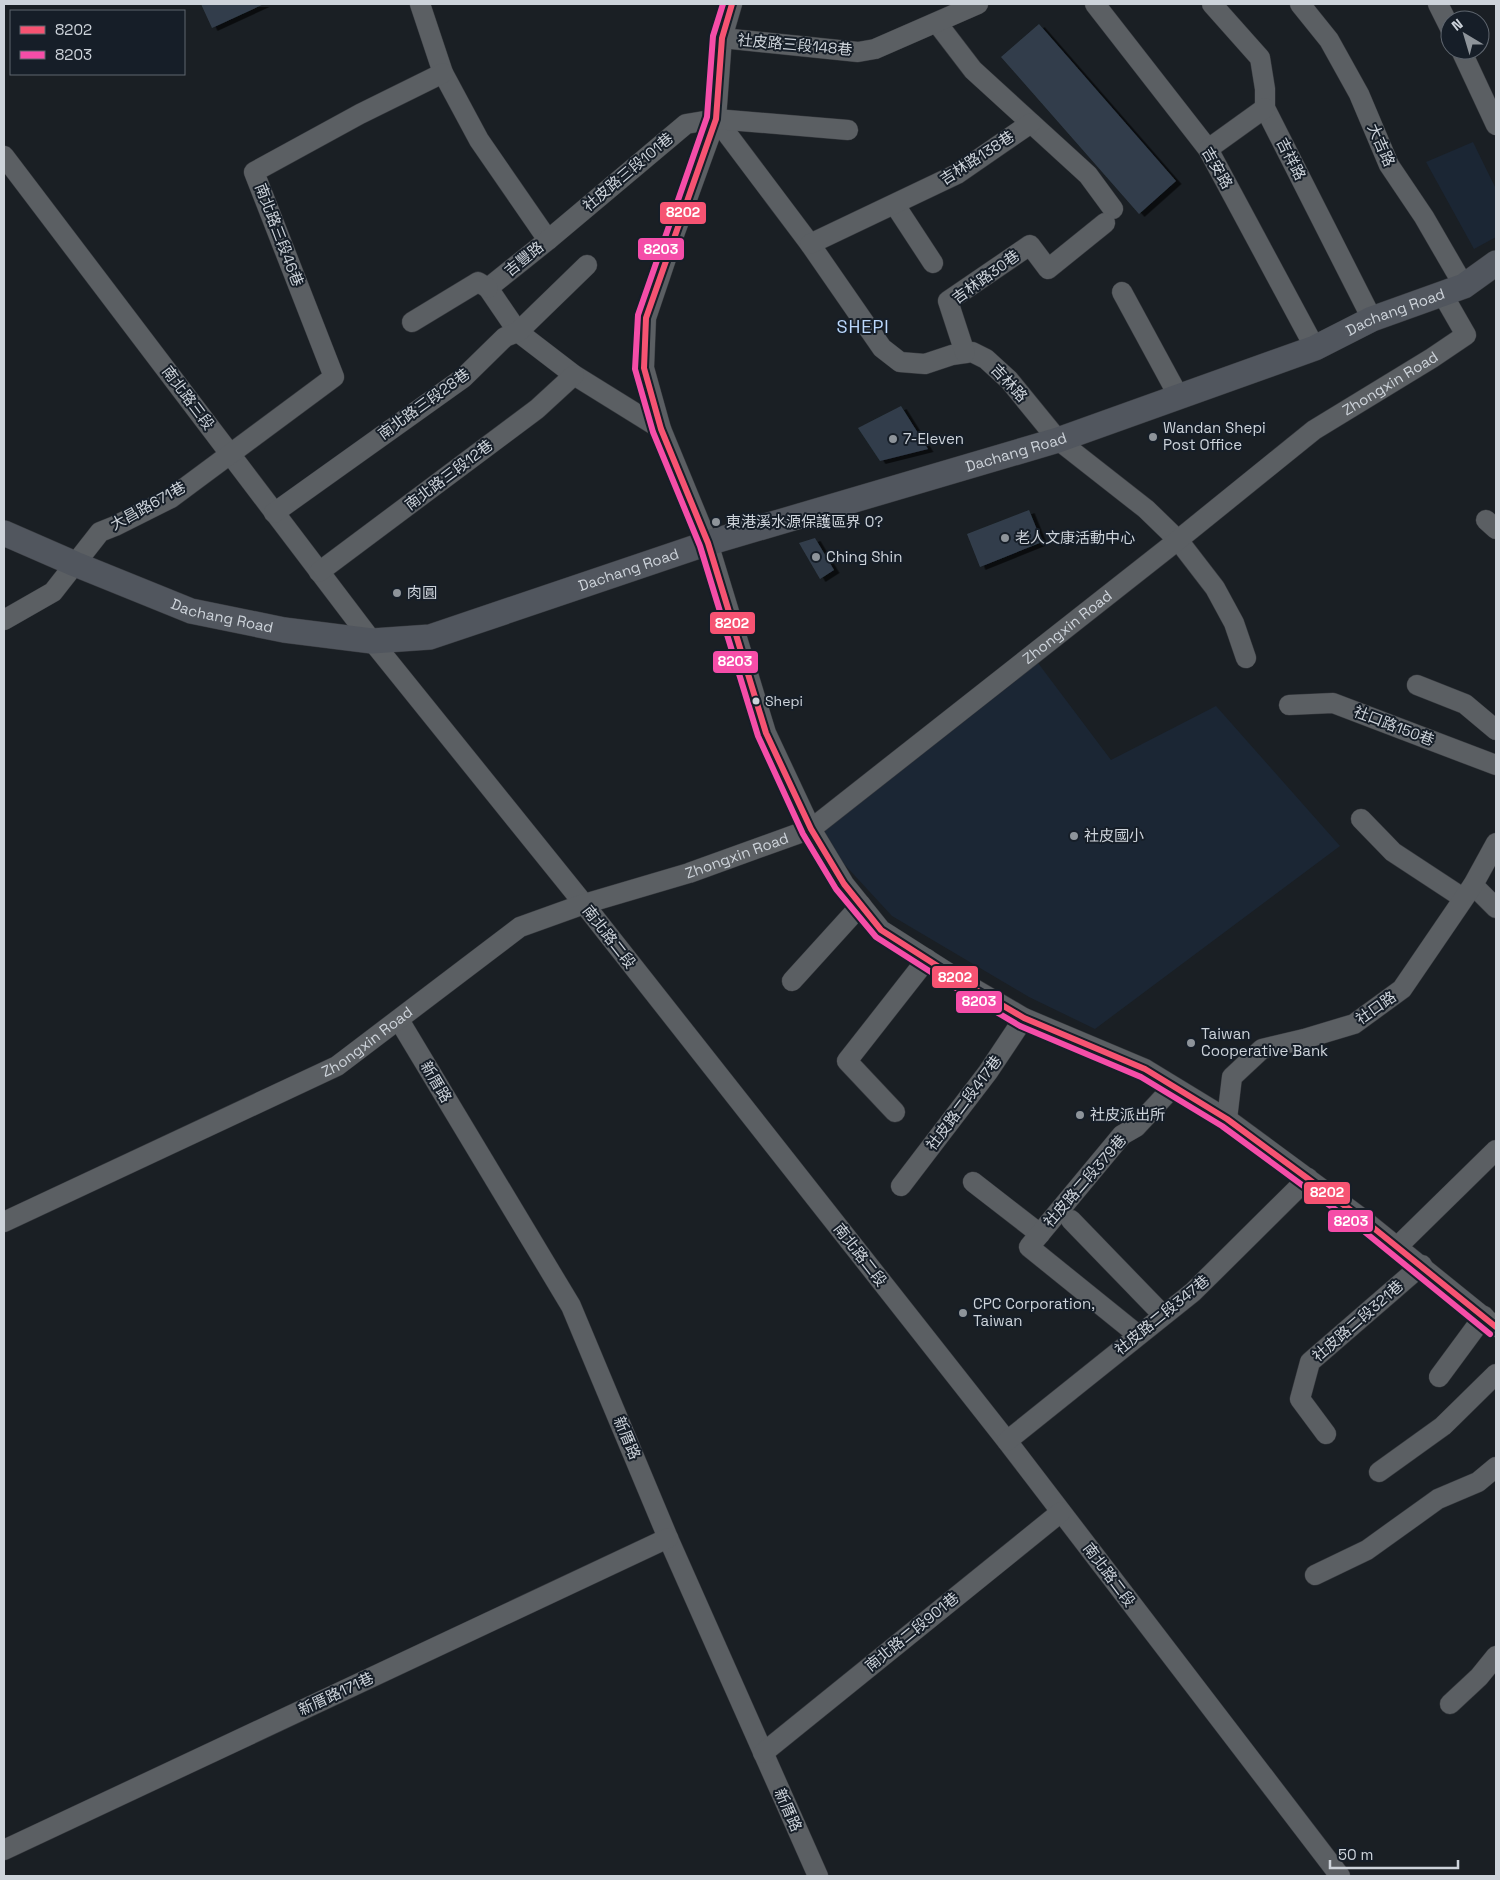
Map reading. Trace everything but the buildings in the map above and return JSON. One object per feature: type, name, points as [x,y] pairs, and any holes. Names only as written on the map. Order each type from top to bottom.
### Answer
[{"type":"main road","name":"Dachang Road","points":[[4,533],[191,612],[284,630],[372,641],[430,637],[708,543],[1058,440],[1315,348],[1372,319],[1454,291],[1496,262]]},
{"type":"street","name":"吉豐路","points":[[420,4],[443,72],[479,140],[548,240],[488,288]]},
{"type":"street","points":[[732,4],[722,38],[716,119],[674,232],[646,318],[644,368],[661,429],[708,543],[766,733],[811,829],[844,884],[881,930],[1024,1018],[1145,1069],[1226,1120],[1308,1178],[1398,1246],[1490,1322],[1439,1377]]},
{"type":"street","name":"社皮路三段148巷","points":[[722,38],[858,52],[875,49],[978,4]]},
{"type":"street","name":"吉安路","points":[[1095,4],[1208,149],[1315,348]]},
{"type":"street","name":"吉祥路","points":[[1212,4],[1260,58],[1265,89],[1265,108],[1372,319]]},
{"type":"street","name":"大吉路","points":[[1300,4],[1329,40],[1359,94],[1389,165],[1424,217],[1454,291]]},
{"type":"street","points":[[937,23],[974,70],[1031,123]]},
{"type":"street","points":[[1465,60],[1496,125]]},
{"type":"street","name":"南北路三段46巷","points":[[231,454],[334,377],[254,172],[360,114],[443,72]]},
{"type":"street","points":[[1208,149],[1265,108]]},
{"type":"street","points":[[716,119],[810,244],[882,348],[900,362],[925,364],[965,352]]},
{"type":"street","name":"社皮路三段101巷","points":[[548,240],[686,124],[716,119],[848,130]]},
{"type":"street","name":"吉林路138巷","points":[[810,244],[957,174],[1031,123]]},
{"type":"street","name":"吉林路30巷","points":[[965,352],[948,301],[1030,245],[1048,269],[1109,216],[1088,175],[1031,123]]},
{"type":"street","name":"南北路三段","points":[[4,156],[372,641]]},
{"type":"street","points":[[895,205],[933,263]]},
{"type":"street","name":"南北路三段28巷","points":[[274,512],[463,378],[505,337],[518,332],[587,265]]},
{"type":"street","points":[[412,322],[478,282],[488,288],[518,332],[574,375],[661,429]]},
{"type":"street","name":"Zhongxin Road","points":[[4,1222],[337,1066],[520,927],[584,904],[689,873],[811,829],[1178,540],[1314,430],[1466,335],[1454,291]]},
{"type":"street","points":[[1122,292],[1178,397]]},
{"type":"street","name":"吉林路","points":[[965,352],[972,352],[986,359],[1009,380],[1058,440],[1146,509],[1178,540],[1215,588],[1234,623],[1246,658]]},
{"type":"street","name":"南北路三段12巷","points":[[320,572],[537,409],[574,375]]},
{"type":"street","name":"大昌路671巷","points":[[4,620],[53,592],[100,532],[171,498],[231,454]]},
{"type":"street","name":"南北路二段","points":[[372,641],[584,904],[1007,1441],[1340,1876]]},
{"type":"street","points":[[1417,685],[1465,704],[1496,730]]},
{"type":"street","name":"社口路150巷","points":[[1289,705],[1333,703],[1496,765]]},
{"type":"street","points":[[1361,819],[1393,852],[1468,891],[1496,908]]},
{"type":"street","name":"社口路","points":[[1226,1120],[1232,1077],[1262,1049],[1354,1024],[1402,989],[1468,891],[1496,843]]},
{"type":"street","points":[[792,981],[861,905]]},
{"type":"street","points":[[895,1112],[847,1061],[927,959]]},
{"type":"street","name":"社皮路二段417巷","points":[[901,1186],[988,1072],[1024,1018]]},
{"type":"street","name":"新厝路","points":[[399,1020],[571,1306],[668,1538],[818,1876]]},
{"type":"street","name":"社皮路二段379巷","points":[[1138,1335],[1028,1247],[1122,1135],[1136,1127],[1173,1087]]},
{"type":"street","points":[[1398,1246],[1496,1150]]},
{"type":"street","name":"社皮路二段347巷","points":[[1007,1441],[1194,1292],[1308,1178]]},
{"type":"street","name":"社皮路二段379巷","points":[[972,1182],[1040,1234]]},
{"type":"street","points":[[1071,1220],[1163,1315]]},
{"type":"street","name":"社皮路二段321巷","points":[[1326,1434],[1300,1399],[1310,1362],[1422,1266]]},
{"type":"street","points":[[1379,1472],[1444,1426],[1496,1374]]},
{"type":"street","points":[[1314,1575],[1367,1550],[1438,1500],[1478,1482],[1496,1467]]},
{"type":"street","name":"南北路二段901巷","points":[[763,1753],[1061,1512]]},
{"type":"street","name":"新厝路171巷","points":[[4,1850],[668,1538]]},
{"type":"street","points":[[1450,1704],[1479,1677],[1496,1656]]},
{"type":"shaded area","points":[[1473,142],[1496,189],[1496,237],[1474,249],[1426,162]]},
{"type":"shaded area","name":"社皮國小","points":[[1029,651],[1111,760],[1216,706],[1340,846],[1095,1029],[1029,997],[892,916],[808,825]]},
{"type":"transit line","name":"8203","points":[[723,4],[713,36],[707,117],[638,315],[635,369],[653,432],[700,546],[758,736],[803,834],[836,889],[876,937],[1020,1026],[1141,1077],[1222,1126],[1355,1224],[1490,1334]]},
{"type":"transit line","name":"8202","points":[[732,4],[722,38],[716,119],[646,318],[644,368],[661,429],[708,543],[766,733],[811,829],[844,884],[881,930],[961,981],[1024,1018],[1145,1069],[1227,1119],[1360,1217],[1496,1327]]},
{"type":"place","name":"Wandan Shepi Post Office","points":[[1153,437]]},
{"type":"place","name":"7-Eleven","points":[[893,439]]},
{"type":"place","name":"東港溪水源保護區界 0?","points":[[716,522]]},
{"type":"place","name":"老人文康活動中心","points":[[1005,538]]},
{"type":"place","name":"Ching Shin","points":[[816,557]]},
{"type":"place","name":"肉圓","points":[[397,593]]},
{"type":"place","name":"Shepi","points":[[756,701]]},
{"type":"place","name":"社皮國小","points":[[1074,836]]},
{"type":"place","name":"Taiwan Cooperative Bank","points":[[1191,1043]]},
{"type":"place","name":"社皮派出所","points":[[1080,1115]]},
{"type":"place","name":"CPC Corporation, Taiwan","points":[[963,1313]]},
{"type":"district","name":"SHEPI","points":[[863,327]]}]
